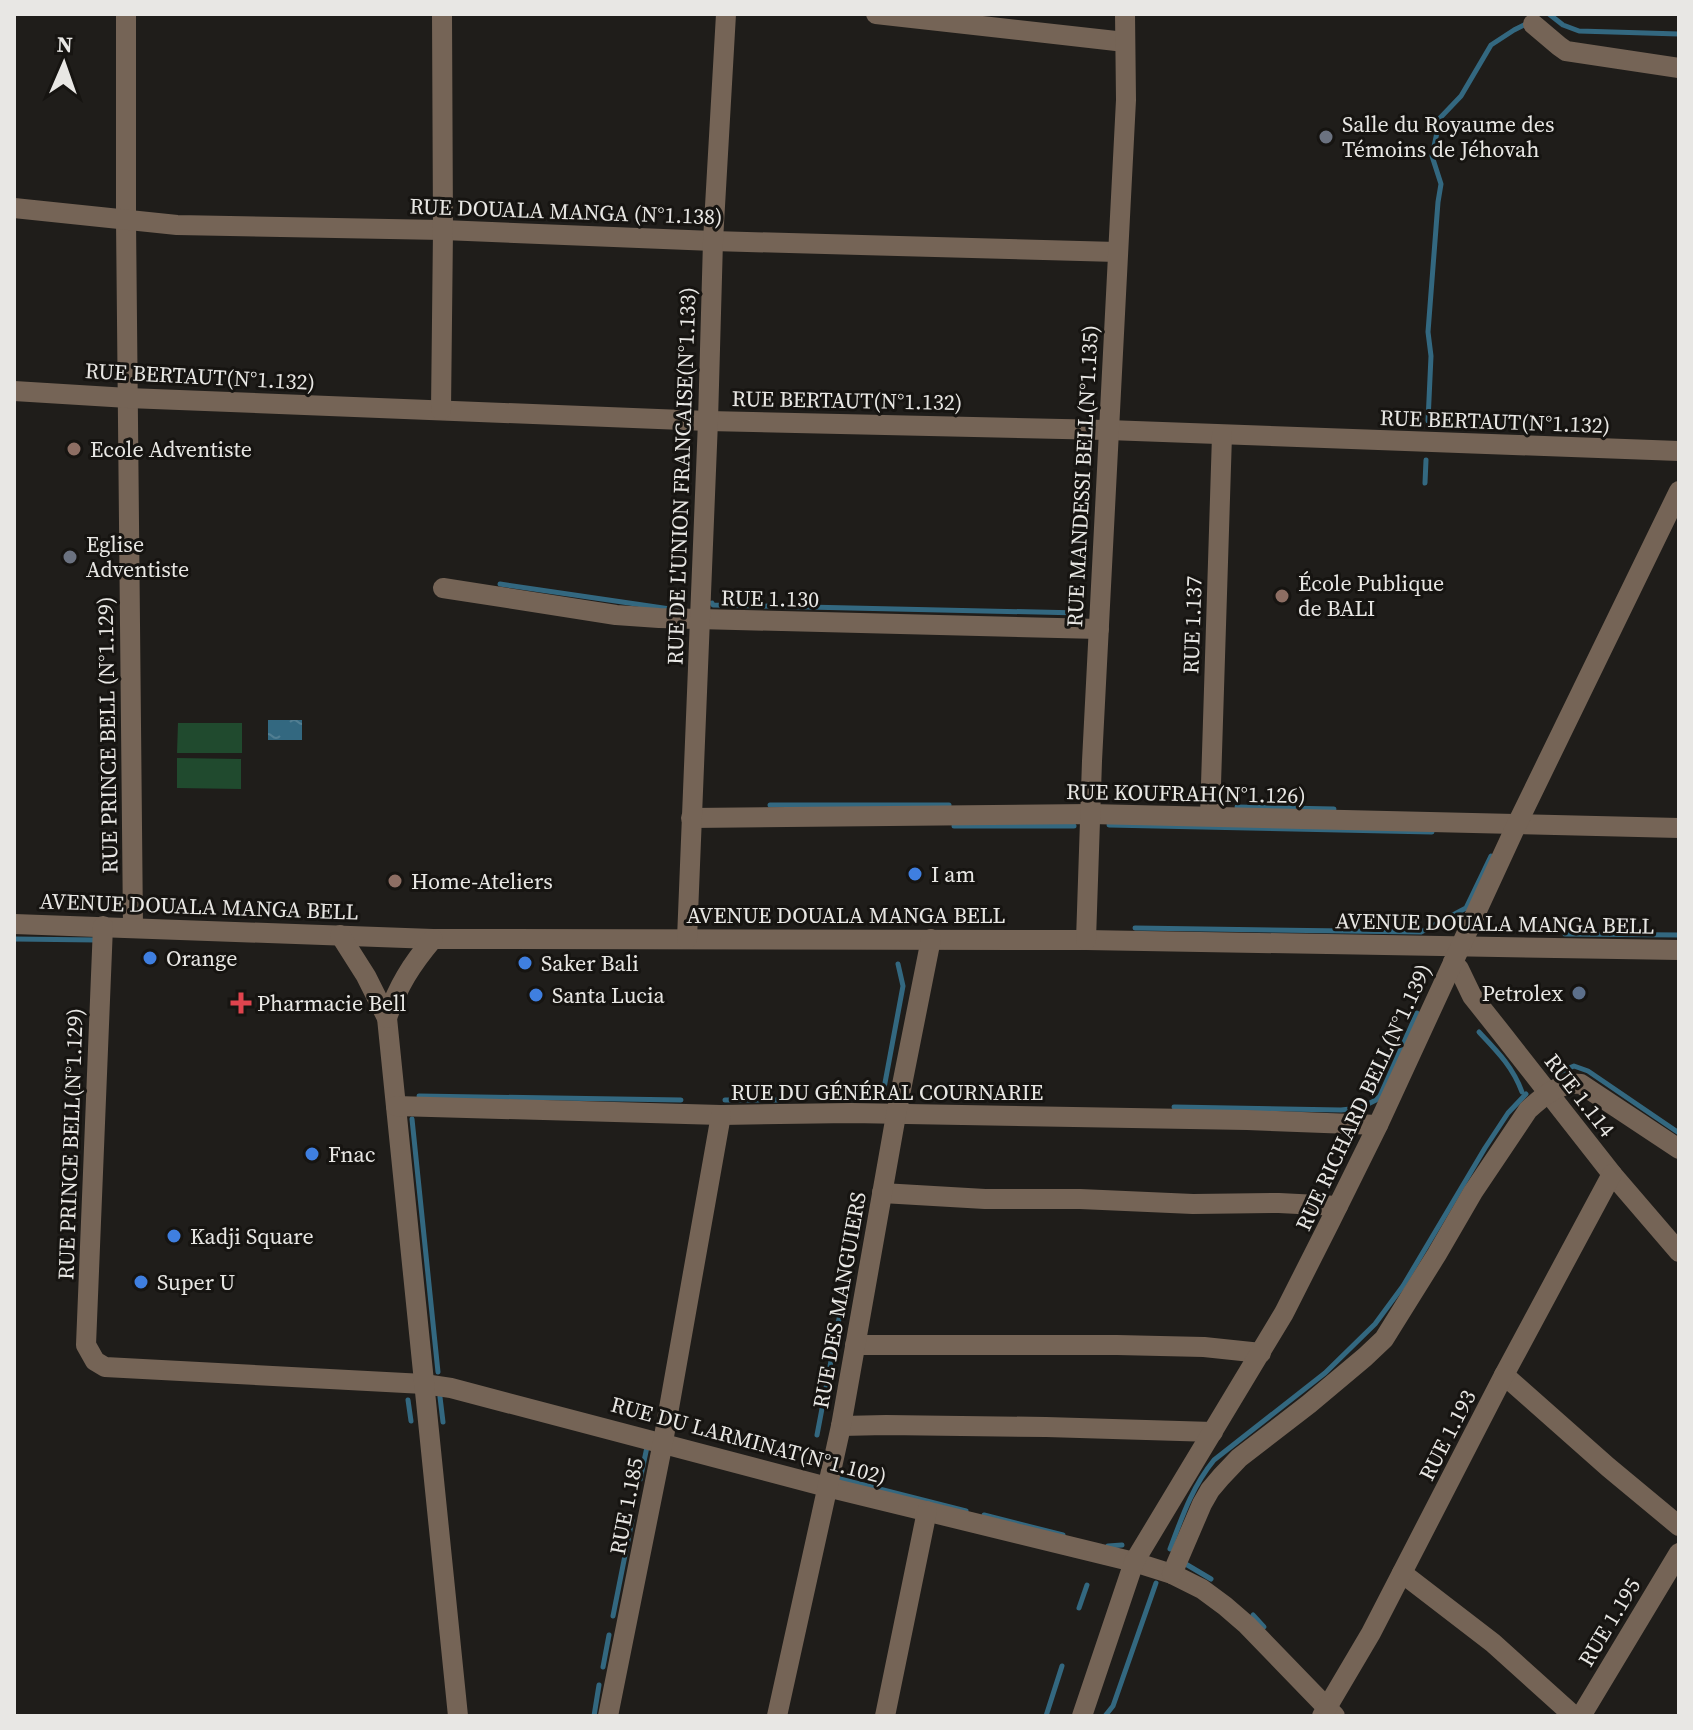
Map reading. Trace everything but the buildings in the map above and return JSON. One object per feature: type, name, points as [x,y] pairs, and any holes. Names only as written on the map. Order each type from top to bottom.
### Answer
[{"type":"street","name":"RUE PRINCE BELL (N°1.129)","points":[[126,14],[133,927]]},
{"type":"street","points":[[441,410],[442,14]]},
{"type":"street","name":"RUE DE L'UNION FRANCAISE(N°1.133)","points":[[687,939],[713,241],[726,14]]},
{"type":"street","points":[[876,14],[1125,42]]},
{"type":"street","name":"RUE MANDESSI BELL(N°1.135)","points":[[1086,940],[1126,100],[1125,14]]},
{"type":"street","points":[[1533,24],[1566,51],[1679,68]]},
{"type":"street","name":"RUE DOUALA MANGA (N°1.138)","points":[[14,208],[177,225],[443,230],[1117,252]]},
{"type":"street","name":"RUE BERTAUT(N°1.132)","points":[[14,391],[708,421],[1108,430],[1679,451]]},
{"type":"street","name":"RUE 1.137","points":[[1210,816],[1222,435]]},
{"type":"street","name":"RUE RICHARD BELL(N°1.139)","points":[[1082,1716],[1134,1562],[1284,1313],[1378,1125],[1517,824],[1679,491]]},
{"type":"street","name":"RUE 1.130","points":[[443,588],[616,615],[700,620],[1099,629]]},
{"type":"street","name":"RUE KOUFRAH(N°1.126)","points":[[691,818],[1090,814],[1679,828]]},
{"type":"street","name":"AVENUE DOUALA MANGA BELL","points":[[14,924],[433,939],[1086,940],[1457,954],[1679,950]]},
{"type":"street","name":"RUE PRINCE BELL(N°1.129)","points":[[95,1361],[86,1345],[103,926]]},
{"type":"street","points":[[340,935],[366,976],[387,1018],[458,1716]]},
{"type":"street","points":[[387,1018],[407,973],[433,939]]},
{"type":"street","name":"RUE DES MANGUIERS","points":[[777,1716],[841,1426],[896,1115],[931,939]]},
{"type":"street","name":"RUE 1.114","points":[[1457,954],[1472,996],[1612,1174],[1679,1252]]},
{"type":"street","points":[[1172,1574],[1210,1490],[1239,1458],[1378,1346],[1418,1286],[1473,1192],[1528,1110],[1548,1093],[1571,1083],[1581,1084],[1679,1149]]},
{"type":"street","name":"RUE DU GÉNÉRAL COURNARIE","points":[[396,1106],[721,1115],[851,1113],[1378,1125]]},
{"type":"street","name":"RUE 1.185","points":[[608,1716],[663,1442],[721,1115]]},
{"type":"street","name":"RUE 1.193","points":[[1329,1713],[1612,1174]]},
{"type":"street","points":[[882,1193],[985,1199],[1338,1206]]},
{"type":"street","points":[[855,1345],[1190,1347],[1261,1353]]},
{"type":"street","name":"RUE DU LARMINAT(N°1.102)","points":[[95,1361],[105,1367],[451,1388],[827,1487],[1134,1562],[1172,1574],[1202,1589],[1225,1606],[1247,1625],[1329,1713]]},
{"type":"street","points":[[1504,1375],[1679,1526]]},
{"type":"street","points":[[841,1426],[1213,1432]]},
{"type":"street","points":[[885,1716],[927,1511]]},
{"type":"street","name":"RUE 1.195","points":[[1581,1716],[1679,1553]]},
{"type":"street","points":[[1402,1573],[1493,1643],[1574,1716]]},
{"type":"green space","points":[[178,723],[242,723],[242,753],[177,753]]},
{"type":"green space","points":[[177,758],[241,759],[241,789],[177,788]]},
{"type":"water","points":[[268,720],[302,720],[302,740],[268,740]]},
{"type":"waterway","points":[[1549,14],[1563,25],[1579,31],[1679,34]]},
{"type":"waterway","points":[[1428,421],[1431,356],[1428,332],[1441,184],[1432,156],[1440,118],[1461,96],[1491,45],[1528,23]]},
{"type":"waterway","points":[[1425,483],[1426,460]]},
{"type":"waterway","points":[[500,584],[670,609],[677,607]]},
{"type":"waterway","points":[[712,603],[1080,613]]},
{"type":"waterway","points":[[770,805],[949,805]]},
{"type":"waterway","points":[[1237,807],[1334,809]]},
{"type":"waterway","points":[[1109,825],[1432,832]]},
{"type":"waterway","points":[[954,826],[1074,826]]},
{"type":"waterway","points":[[1135,928],[1421,932],[1466,908],[1491,856]]},
{"type":"waterway","points":[[1565,934],[1679,935]]},
{"type":"waterway","points":[[14,939],[97,940]]},
{"type":"waterway","points":[[869,1100],[882,1099],[903,986],[898,964]]},
{"type":"waterway","points":[[1174,1107],[1360,1108],[1380,1096],[1417,1013]]},
{"type":"waterway","points":[[1479,1032],[1509,1067],[1522,1092]]},
{"type":"waterway","points":[[1555,1074],[1574,1066],[1588,1071],[1679,1133]]},
{"type":"waterway","points":[[1170,1549],[1183,1514],[1214,1460],[1325,1373],[1375,1324],[1403,1286],[1485,1148],[1508,1113],[1526,1094]]},
{"type":"waterway","points":[[419,1096],[681,1100]]},
{"type":"waterway","points":[[725,1100],[782,1100]]},
{"type":"waterway","points":[[412,1119],[438,1372]]},
{"type":"waterway","points":[[817,1435],[842,1303]]},
{"type":"waterway","points":[[440,1397],[443,1422]]},
{"type":"waterway","points":[[408,1400],[411,1421]]},
{"type":"waterway","points":[[640,1480],[647,1447]]},
{"type":"waterway","points":[[836,1478],[966,1511]]},
{"type":"waterway","points":[[984,1515],[1063,1535]]},
{"type":"waterway","points":[[613,1616],[632,1520]]},
{"type":"waterway","points":[[1108,1546],[1122,1545]]},
{"type":"waterway","points":[[1184,1563],[1211,1579]]},
{"type":"waterway","points":[[1105,1716],[1113,1706],[1156,1583]]},
{"type":"waterway","points":[[1079,1608],[1087,1585]]},
{"type":"waterway","points":[[1253,1615],[1264,1627]]},
{"type":"waterway","points":[[603,1667],[609,1635]]},
{"type":"waterway","points":[[1046,1716],[1062,1666]]},
{"type":"waterway","points":[[594,1716],[599,1685]]},
{"type":"place","name":"Salle du Royaume des Témoins de Jéhovah","points":[[1326,137]]},
{"type":"place","name":"Ecole Adventiste","points":[[74,449]]},
{"type":"place","name":"Eglise Adventiste","points":[[70,557]]},
{"type":"place","name":"École Publique de BALI","points":[[1282,596]]},
{"type":"place","name":"I am","points":[[915,874]]},
{"type":"place","name":"Home-Ateliers","points":[[395,881]]},
{"type":"place","name":"Orange","points":[[150,958]]},
{"type":"place","name":"Saker Bali","points":[[525,963]]},
{"type":"place","name":"Petrolex","points":[[1579,993]]},
{"type":"place","name":"Santa Lucia","points":[[536,995]]},
{"type":"place","name":"Pharmacie Bell","points":[[241,1003]]},
{"type":"place","name":"Fnac","points":[[312,1154]]},
{"type":"place","name":"Kadji Square","points":[[174,1236]]},
{"type":"place","name":"Super U","points":[[141,1282]]}]
